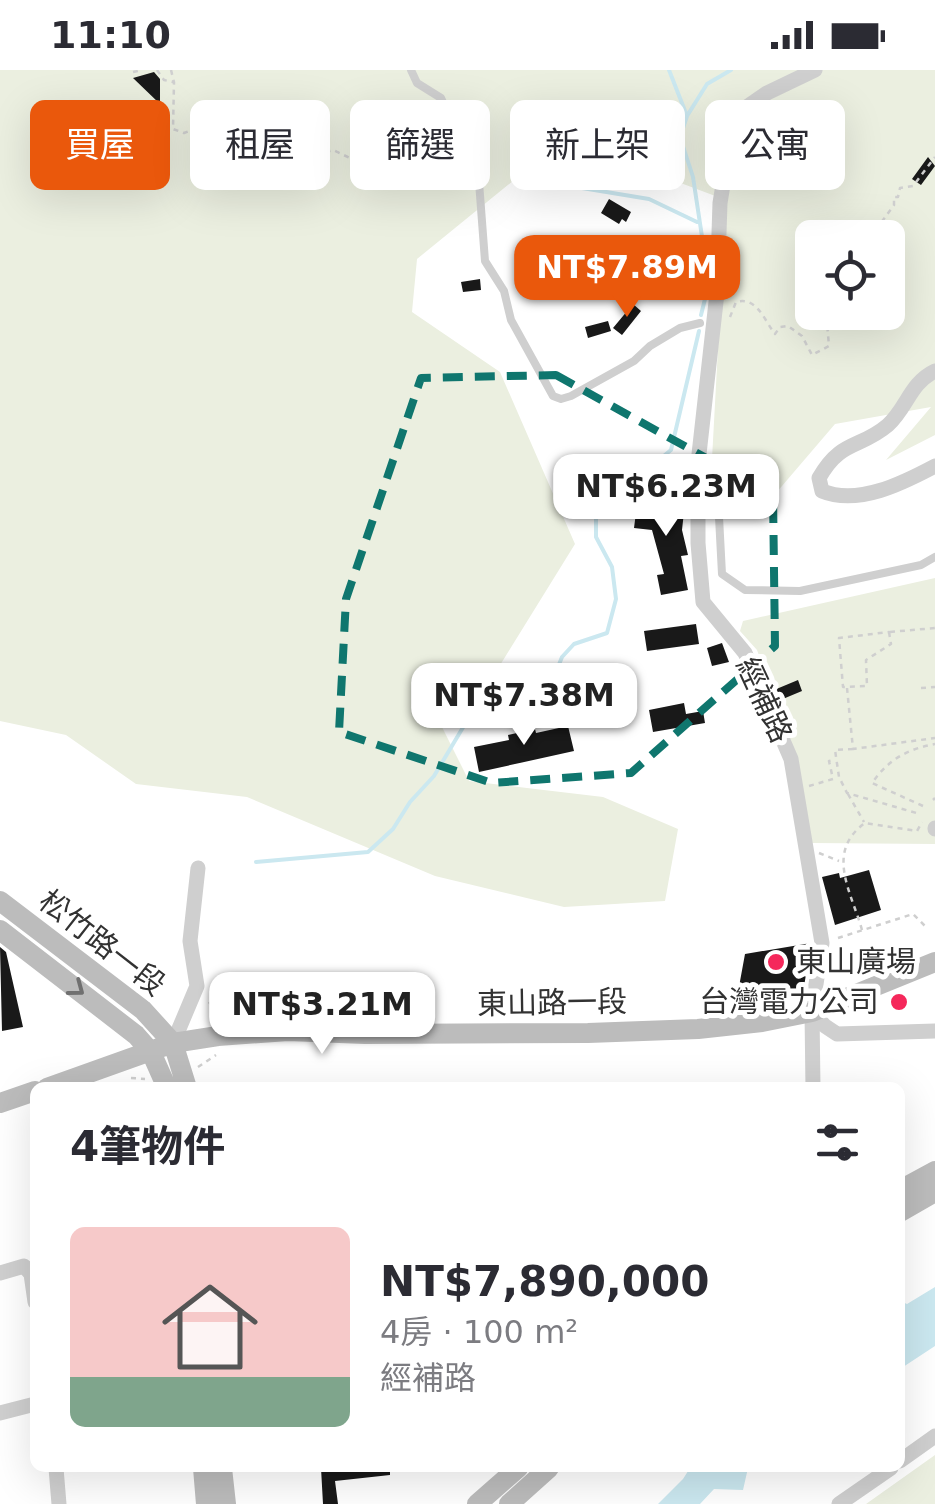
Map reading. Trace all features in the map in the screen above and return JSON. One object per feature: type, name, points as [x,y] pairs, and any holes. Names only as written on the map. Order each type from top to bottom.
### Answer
[{"type":"main road","name":"松竹路一段","points":[[0,901],[130,999],[173,1043],[185,1082]]},
{"type":"main road","name":"松竹路一段","points":[[0,930],[136,1035],[151,1052],[164,1082]]},
{"type":"main road","name":"東山路一段","points":[[65,1082],[173,1043],[288,1031],[468,1034],[698,1029],[812,1012],[935,962]]},
{"type":"main road","points":[[0,1103],[30,1094]]},
{"type":"main road","points":[[905,1187],[935,1171]]},
{"type":"main road","points":[[905,1209],[935,1192]]},
{"type":"main road","points":[[203,1472],[206,1504]]},
{"type":"main road","points":[[222,1472],[226,1504]]},
{"type":"main road","points":[[477,1504],[508,1472]]},
{"type":"main road","points":[[508,1504],[545,1472]]},
{"type":"street","name":"經補路","points":[[813,1082],[812,1012],[822,943],[792,759],[746,653],[703,602],[698,573],[698,464],[706,325],[717,293],[720,203],[730,142],[740,110],[815,70]]},
{"type":"street","points":[[935,371],[920,379],[888,424],[840,450],[829,461],[820,478],[822,491],[831,495],[878,491],[935,466]]},
{"type":"street","points":[[173,1043],[197,986],[190,941],[198,868]]},
{"type":"street","points":[[812,1012],[837,1034],[935,1031]]},
{"type":"street","points":[[0,1273],[24,1266],[30,1273]]},
{"type":"street","points":[[0,1413],[30,1405]]},
{"type":"street","points":[[905,1457],[935,1436]]},
{"type":"street","points":[[56,1472],[59,1504]]},
{"type":"street","points":[[839,1504],[885,1472]]},
{"type":"lane","points":[[411,70],[417,82],[442,100]]},
{"type":"lane","points":[[480,190],[485,261],[504,292],[510,320],[553,396],[571,396],[634,361],[680,328],[706,325]]},
{"type":"lane","points":[[718,498],[722,574],[745,590],[800,590],[921,565],[935,557]]},
{"type":"path","points":[[133,72],[142,70]]},
{"type":"path","points":[[157,70],[164,80],[174,82]]},
{"type":"path","points":[[172,70],[174,128],[184,133],[206,124],[224,134],[250,132],[280,110],[303,117],[304,123],[286,152],[306,157],[333,150],[350,158]]},
{"type":"path","points":[[884,220],[900,188],[913,186],[935,156]]},
{"type":"path","points":[[706,325],[725,325],[736,302],[744,300],[758,308],[775,334],[788,326],[802,336],[812,355],[829,346],[828,330]]},
{"type":"path","points":[[889,632],[891,644],[866,660],[867,686],[843,687],[839,638],[889,632],[935,628]]},
{"type":"path","points":[[847,687],[853,748]]},
{"type":"path","points":[[921,688],[935,687]]},
{"type":"path","points":[[865,823],[847,792],[834,750],[935,738]]},
{"type":"path","points":[[922,806],[872,783],[895,758],[935,744]]},
{"type":"path","points":[[823,784],[822,780],[833,779],[830,761],[836,760]]},
{"type":"path","points":[[847,792],[920,814]]},
{"type":"path","points":[[862,930],[842,862],[843,848],[851,833],[865,823],[917,831],[930,826]]},
{"type":"path","points":[[808,852],[842,862]]},
{"type":"path","points":[[822,943],[914,914],[925,926]]},
{"type":"path","points":[[210,1002],[216,1012]]},
{"type":"path","points":[[197,1068],[220,1052]]},
{"type":"path","points":[[132,1078],[145,1079]]},
{"type":"highlighted area","points":[[556,375],[773,495],[775,646],[631,773],[492,783],[339,732],[346,599],[421,378]]},
{"type":"shaded area","points":[[0,70],[935,70],[935,435],[886,460],[931,407],[835,424],[776,493],[712,459],[726,200],[685,185],[685,100],[510,100],[510,183],[417,259],[412,312],[500,372],[575,544],[489,683],[440,723],[469,781],[603,797],[678,829],[665,901],[564,907],[435,876],[247,797],[136,784],[66,735],[0,721]]},
{"type":"shaded area","points":[[935,578],[935,844],[812,843],[797,760],[757,650],[740,631],[743,621]]},
{"type":"shaded area","points":[[935,1455],[935,1504],[866,1504]]},
{"type":"water","points":[[935,1287],[935,1346],[905,1366],[905,1303]]},
{"type":"water","points":[[687,1472],[747,1472],[743,1490],[714,1489],[700,1504],[658,1504]]},
{"type":"building","points":[[154,72],[160,79],[160,100],[156,100],[133,78]]},
{"type":"building","points":[[928,157],[935,166],[921,185],[912,179]]},
{"type":"building","points":[[609,199],[631,212],[626,222],[622,219],[619,224],[601,213]]},
{"type":"building","points":[[632,263],[669,274],[662,298],[625,288]]},
{"type":"building","points":[[480,279],[481,290],[463,292],[461,282]]},
{"type":"building","points":[[633,304],[641,311],[622,335],[613,328]]},
{"type":"building","points":[[608,321],[611,331],[588,338],[585,327]]},
{"type":"building","points":[[638,497],[685,503],[682,530],[688,555],[681,556],[688,590],[661,595],[657,575],[664,574],[652,530],[634,528]]},
{"type":"building","points":[[696,624],[699,644],[647,651],[644,631]]},
{"type":"building","points":[[722,643],[729,662],[712,666],[707,648]]},
{"type":"building","points":[[575,676],[590,682],[581,707],[565,701]]},
{"type":"building","points":[[798,680],[802,691],[778,701],[774,690]]},
{"type":"building","points":[[684,703],[686,714],[703,711],[705,723],[653,732],[649,710]]},
{"type":"building","points":[[568,726],[574,751],[479,772],[474,747],[509,740],[508,735]]},
{"type":"building","points":[[869,870],[881,910],[835,925],[822,877],[839,873],[840,878]]},
{"type":"building","points":[[811,943],[803,993],[751,1004],[736,1003],[745,954]]},
{"type":"building","points":[[872,943],[877,958],[859,965],[853,950]]},
{"type":"building","points":[[0,947],[6,952],[23,1027],[2,1031]]},
{"type":"building","points":[[321,1472],[390,1472],[335,1481],[338,1504],[323,1504]]},
{"type":"waterway","points":[[669,70],[687,116]]},
{"type":"waterway","points":[[701,315],[709,283],[693,177],[680,137],[687,116],[707,84],[731,70]]},
{"type":"waterway","points":[[594,190],[649,199],[697,222]]},
{"type":"waterway","points":[[256,862],[368,852],[393,829],[410,802],[434,776],[465,724],[492,707],[523,705],[550,687],[562,657],[574,644],[607,633],[616,599],[612,567],[596,537],[596,495],[603,469],[649,468],[671,450],[699,331]]},
{"type":"place","name":"東山廣場","points":[[776,962]]},
{"type":"place","name":"台灣電力公司","points":[[899,1002]]}]
